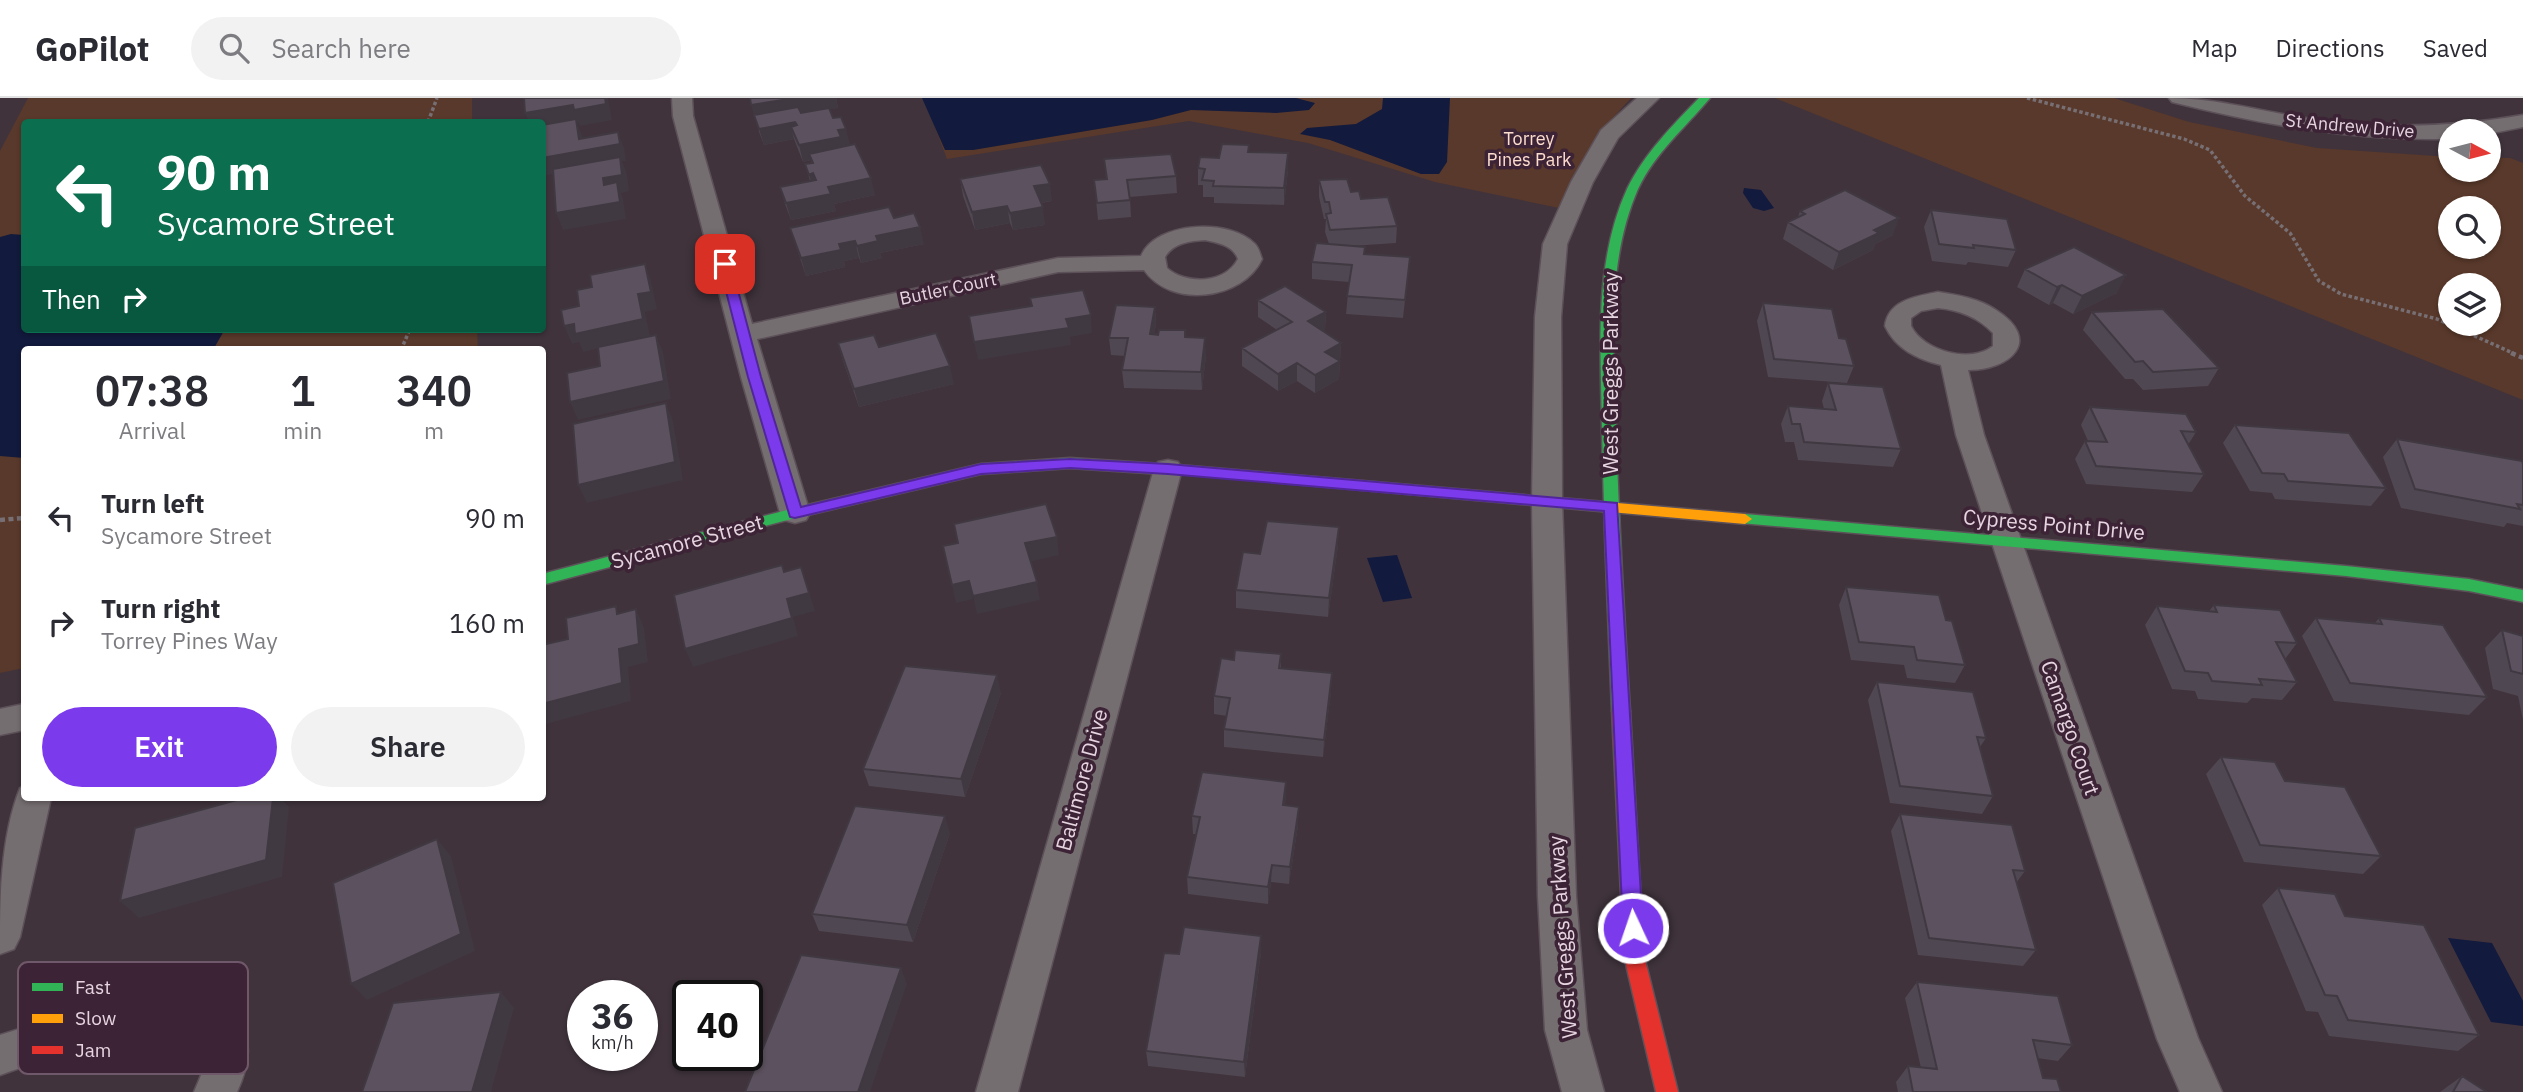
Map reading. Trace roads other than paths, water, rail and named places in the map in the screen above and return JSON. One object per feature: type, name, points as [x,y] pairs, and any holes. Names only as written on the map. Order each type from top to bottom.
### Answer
[{"type":"street","points":[[682,98],[683,116],[754,377],[795,513]]},
{"type":"street","name":"West Greggs Parkway","points":[[1583,1092],[1566,1030],[1557,896],[1547,501],[1548,317],[1555,244],[1582,182],[1609,135],[1649,98]]},
{"type":"street","name":"West Greggs Parkway","points":[[1667,1092],[1634,956],[1611,507],[1607,278],[1616,233],[1633,189],[1659,146],[1705,98]]},
{"type":"street","name":"St Andrew Drive","points":[[2179,98],[2295,123],[2361,130],[2449,131],[2502,126],[2523,121]]},
{"type":"street","name":"Butler Court","points":[[744,334],[1058,265],[1153,263]]},
{"type":"street","name":"Camargo Court","points":[[1953,360],[1970,435],[2006,542],[2178,1039],[2201,1092]]},
{"type":"street","name":"Sycamore Street","points":[[546,579],[795,513],[981,469],[1070,463],[1581,504]]},
{"type":"street","name":"Baltimore Drive","points":[[997,1092],[1168,469]]},
{"type":"street","name":"Cypress Point Drive","points":[[1581,504],[2346,571],[2469,585],[2523,596]]},
{"type":"street","points":[[0,722],[21,718]]},
{"type":"street","points":[[0,937],[32,801]]},
{"type":"street","points":[[0,1055],[18,1049]]},
{"type":"street","points":[[215,1092],[225,1074]]},
{"type":"water","points":[[922,98],[1296,98],[1315,103],[1309,110],[1276,113],[1191,110],[1152,120],[973,150],[945,150]]},
{"type":"water","points":[[1383,98],[1450,98],[1447,162],[1439,174],[1421,174],[1330,140],[1300,134],[1307,128],[1356,124],[1382,109]]},
{"type":"water","points":[[1744,188],[1761,190],[1774,208],[1764,211],[1753,208],[1743,193]]},
{"type":"water","points":[[21,235],[21,333],[223,333],[215,346],[21,346],[21,458],[0,456],[0,237]]},
{"type":"water","points":[[1397,555],[1412,598],[1383,602],[1367,558]]},
{"type":"water","points":[[2448,938],[2492,943],[2523,1001],[2523,1026],[2491,1022]]},
{"type":"park label","name":"Torrey Pines Park","points":[[1529,149]]}]
